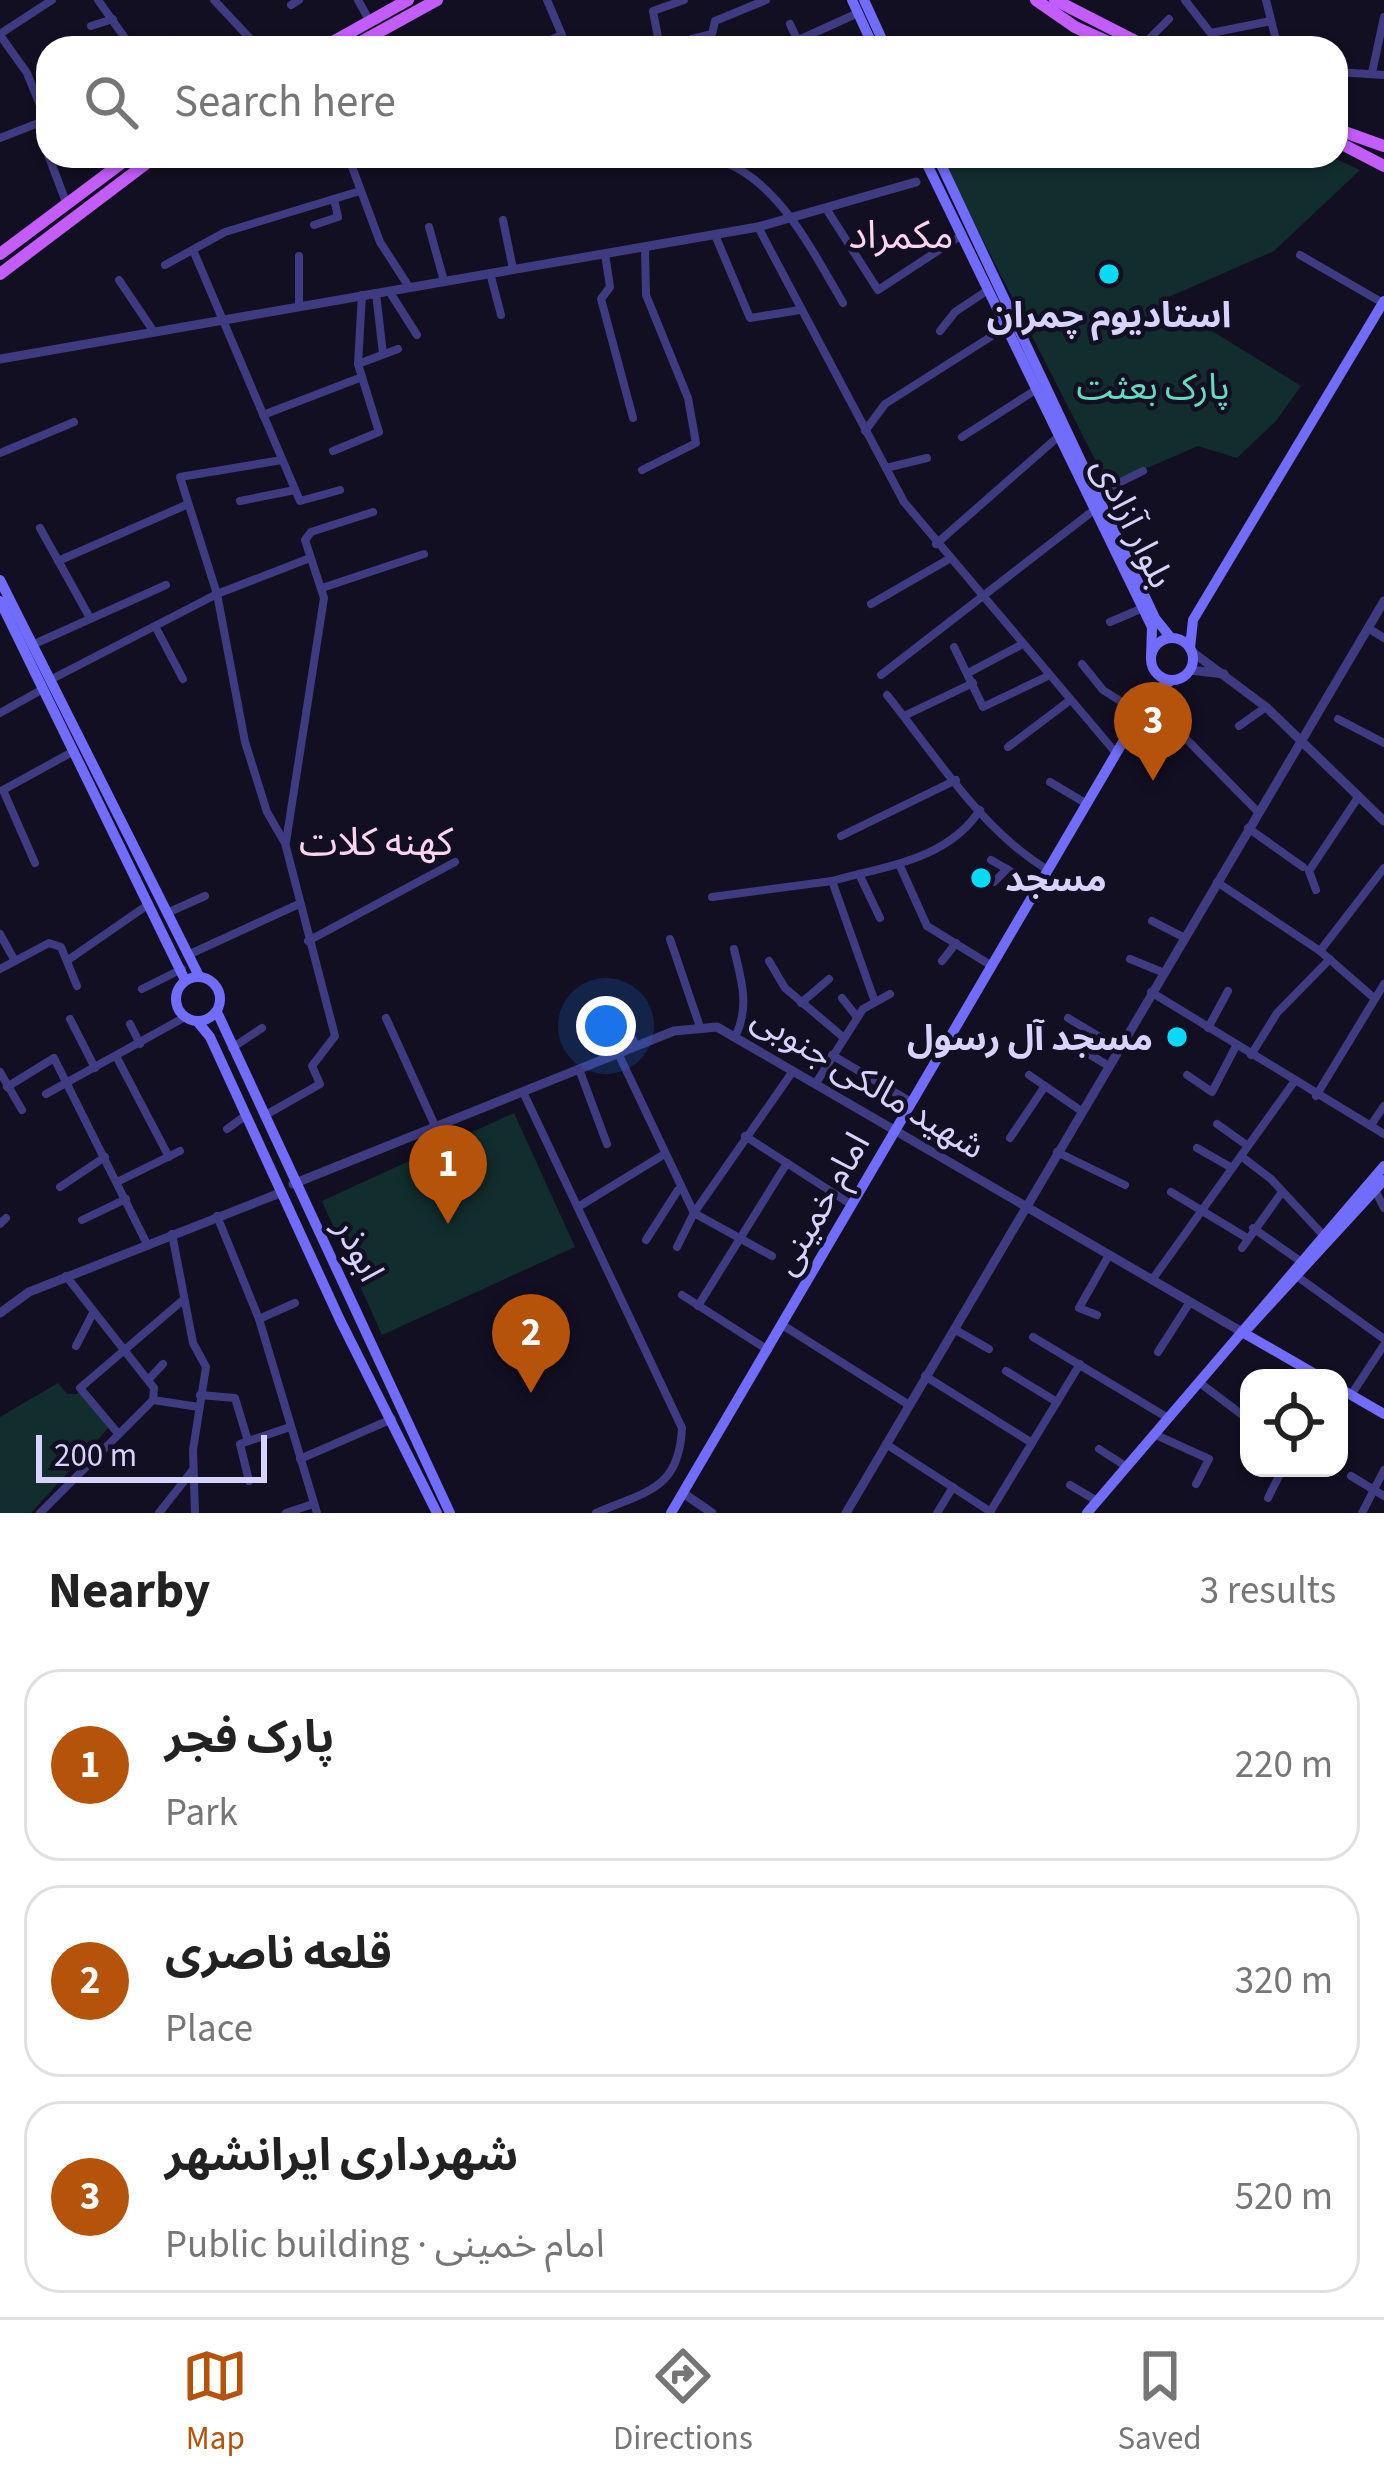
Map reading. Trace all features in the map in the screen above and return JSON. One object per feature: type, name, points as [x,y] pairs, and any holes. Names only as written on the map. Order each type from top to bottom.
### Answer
[{"type":"main road","points":[[344,36],[393,4],[408,0]]},
{"type":"main road","points":[[372,36],[436,0]]},
{"type":"main road","points":[[852,0],[869,36]]},
{"type":"main road","points":[[864,0],[880,36]]},
{"type":"main road","points":[[1036,0],[1095,36]]},
{"type":"main road","points":[[1054,0],[1124,36]]},
{"type":"main road","points":[[1348,133],[1384,146]]},
{"type":"main road","points":[[1348,147],[1384,166]]},
{"type":"main road","points":[[0,254],[113,168]]},
{"type":"main road","points":[[0,274],[140,168]]},
{"type":"main road","name":"بلوار آزادی","points":[[928,168],[1143,608],[1154,641],[1150,697]]},
{"type":"main road","name":"بلوار آزادی","points":[[943,168],[1155,618],[1174,638]]},
{"type":"main road","points":[[1193,620],[1190,670],[1172,680],[1159,676],[1151,661],[1155,646],[1174,638],[1193,620],[1384,302]]},
{"type":"main road","points":[[0,580],[32,645],[74,752],[184,974],[176,1001],[191,1019],[217,1012],[220,992],[199,976],[184,974]]},
{"type":"main road","points":[[0,601],[199,976]]},
{"type":"main road","points":[[1174,638],[1191,650]]},
{"type":"main road","name":"امام خمینی","points":[[670,1513],[770,1351],[1150,697],[1172,680]]},
{"type":"main road","name":"ابوذر","points":[[217,1012],[293,1184],[451,1513]]},
{"type":"main road","name":"ابوذر","points":[[191,1019],[247,1115],[340,1320],[394,1418],[437,1513]]},
{"type":"main road","points":[[1087,1513],[1384,1166]]},
{"type":"main road","points":[[1242,1332],[1380,1185]]},
{"type":"main road","points":[[340,1320],[358,1312]]},
{"type":"main road","name":"شهید مالکی جنوبی","points":[[1242,1332],[1306,1369]]},
{"type":"main road","points":[[1348,1393],[1384,1414]]},
{"type":"street","points":[[36,95],[0,34],[52,0]]},
{"type":"street","points":[[98,0],[122,36]]},
{"type":"street","points":[[214,0],[248,36]]},
{"type":"street","points":[[358,0],[370,22]]},
{"type":"street","points":[[548,0],[560,36]]},
{"type":"street","points":[[658,36],[655,9],[684,0]]},
{"type":"street","points":[[704,36],[712,34],[715,22],[766,0]]},
{"type":"street","points":[[1185,0],[1213,36]]},
{"type":"street","points":[[1269,1],[1275,36]]},
{"type":"street","points":[[815,36],[858,13]]},
{"type":"street","points":[[1372,74],[1384,17]]},
{"type":"street","points":[[91,26],[112,19]]},
{"type":"street","points":[[1155,36],[1168,19]]},
{"type":"street","points":[[1211,33],[1271,21]]},
{"type":"street","points":[[790,24],[796,36]]},
{"type":"street","points":[[1348,73],[1384,75]]},
{"type":"street","points":[[0,138],[36,124]]},
{"type":"street","points":[[55,168],[66,202]]},
{"type":"street","points":[[351,168],[380,242],[409,287]]},
{"type":"street","points":[[731,168],[793,218],[843,303]]},
{"type":"street","points":[[916,182],[919,168]]},
{"type":"street","points":[[0,359],[715,235],[827,210],[916,182],[941,192]]},
{"type":"street","points":[[165,265],[225,232],[360,191]]},
{"type":"street","points":[[314,225],[338,217],[334,199]]},
{"type":"street","points":[[827,210],[878,290],[963,234]]},
{"type":"street","points":[[503,220],[513,269]]},
{"type":"street","points":[[758,226],[886,468],[936,544],[1117,753]]},
{"type":"street","points":[[429,227],[444,281]]},
{"type":"street","points":[[715,235],[750,318],[800,310]]},
{"type":"street","points":[[642,470],[696,443],[688,398],[646,296],[644,248]]},
{"type":"street","points":[[193,250],[300,501],[340,490]]},
{"type":"street","points":[[605,254],[610,286],[602,298],[634,418]]},
{"type":"street","points":[[1300,255],[1384,302]]},
{"type":"street","points":[[299,256],[299,306]]},
{"type":"street","points":[[490,273],[501,315]]},
{"type":"street","points":[[119,280],[154,332]]},
{"type":"street","points":[[940,331],[955,313],[989,289]]},
{"type":"street","points":[[389,290],[417,335]]},
{"type":"street","points":[[376,293],[383,354]]},
{"type":"street","points":[[333,451],[379,432],[358,364],[362,295]]},
{"type":"street","points":[[866,430],[885,404],[1007,326]]},
{"type":"street","points":[[358,364],[398,349]]},
{"type":"street","points":[[263,415],[362,377]]},
{"type":"street","points":[[962,436],[1036,389]]},
{"type":"street","points":[[0,453],[74,422]]},
{"type":"street","points":[[936,544],[1059,436]]},
{"type":"street","points":[[886,468],[927,458]]},
{"type":"street","points":[[263,1117],[320,1084],[312,1066],[335,1036],[285,843],[267,812],[244,742],[217,594],[180,477],[282,460]]},
{"type":"street","points":[[1098,494],[1143,471]]},
{"type":"street","points":[[240,500],[296,490]]},
{"type":"street","points":[[58,561],[186,505]]},
{"type":"street","points":[[881,675],[1094,510]]},
{"type":"street","points":[[285,843],[322,588],[305,540],[311,532],[373,512]]},
{"type":"street","points":[[40,528],[90,619]]},
{"type":"street","points":[[322,588],[424,554]]},
{"type":"street","points":[[0,713],[217,594],[310,558]]},
{"type":"street","points":[[871,604],[949,560]]},
{"type":"street","points":[[32,645],[166,585]]},
{"type":"street","points":[[849,1512],[1023,1206],[1384,601]]},
{"type":"street","points":[[1110,622],[1143,608]]},
{"type":"street","points":[[155,626],[183,679]]},
{"type":"street","points":[[1368,628],[1384,638]]},
{"type":"street","points":[[904,716],[1021,645]]},
{"type":"street","points":[[954,647],[983,707],[1048,676]]},
{"type":"street","points":[[1191,650],[1266,706],[1384,820]]},
{"type":"street","points":[[1082,664],[1103,690],[1140,714]]},
{"type":"street","points":[[1190,670],[1229,676]]},
{"type":"street","points":[[887,695],[980,810],[1022,855],[1048,870]]},
{"type":"street","points":[[1150,697],[1258,812]]},
{"type":"street","points":[[1008,747],[1069,701]]},
{"type":"street","points":[[1239,726],[1266,706]]},
{"type":"street","points":[[1338,719],[1384,743]]},
{"type":"street","points":[[35,863],[3,790],[74,752]]},
{"type":"street","points":[[842,836],[956,780]]},
{"type":"street","points":[[1050,782],[1087,804]]},
{"type":"street","points":[[1316,890],[1309,871],[1359,796]]},
{"type":"street","points":[[712,897],[832,881],[900,866],[965,833],[980,810]]},
{"type":"street","points":[[1248,828],[1303,866]]},
{"type":"street","points":[[991,860],[1038,887]]},
{"type":"street","points":[[308,941],[455,862]]},
{"type":"street","points":[[900,866],[919,916],[992,966]]},
{"type":"street","points":[[994,882],[1006,869]]},
{"type":"street","points":[[1320,950],[1383,873]]},
{"type":"street","points":[[859,874],[880,918]]},
{"type":"street","points":[[832,881],[875,1002]]},
{"type":"street","points":[[1215,881],[1320,950],[1374,998]]},
{"type":"street","points":[[167,914],[205,896]]},
{"type":"street","points":[[68,960],[150,903]]},
{"type":"street","points":[[190,954],[299,904]]},
{"type":"street","points":[[1152,921],[1183,937]]},
{"type":"street","points":[[0,934],[15,961]]},
{"type":"street","points":[[670,939],[699,1024]]},
{"type":"street","points":[[942,961],[956,943]]},
{"type":"street","points":[[0,969],[49,944],[62,947],[77,986]]},
{"type":"street","points":[[734,949],[744,1004],[736,1035]]},
{"type":"street","points":[[1130,958],[1162,972]]},
{"type":"street","points":[[1251,1055],[1277,1012],[1330,959]]},
{"type":"street","points":[[769,961],[801,1003],[843,1036]]},
{"type":"street","points":[[142,989],[184,974]]},
{"type":"street","points":[[801,1003],[829,979]]},
{"type":"street","points":[[1316,1096],[1384,984]]},
{"type":"street","points":[[1208,1028],[1228,991]]},
{"type":"street","points":[[1150,992],[1384,1134]]},
{"type":"street","points":[[816,1083],[857,1017],[890,994]]},
{"type":"street","points":[[842,998],[857,1017]]},
{"type":"street","points":[[621,1016],[635,1046]]},
{"type":"street","points":[[70,1018],[95,1068]]},
{"type":"street","points":[[386,1018],[436,1128]]},
{"type":"street","points":[[1068,1018],[1118,1048]]},
{"type":"street","points":[[46,1094],[191,1019]]},
{"type":"street","points":[[130,1024],[140,1044]]},
{"type":"street","name":"شهید مالکی جنوبی","points":[[293,1184],[699,1024],[736,1035],[1242,1332]]},
{"type":"street","points":[[231,1049],[262,1028]]},
{"type":"street","points":[[1073,1044],[1107,1065]]},
{"type":"street","points":[[1187,1076],[1212,1092],[1236,1046]]},
{"type":"street","points":[[618,1054],[678,1190],[694,1213],[772,1256]]},
{"type":"street","points":[[832,1055],[913,1103]]},
{"type":"street","points":[[116,1056],[169,1157]]},
{"type":"street","points":[[8,1087],[54,1058],[147,1244]]},
{"type":"street","points":[[579,1069],[607,1144]]},
{"type":"street","points":[[677,1246],[745,1136],[794,1070]]},
{"type":"street","points":[[0,1072],[22,1110]]},
{"type":"street","points":[[1029,1076],[1080,1111]]},
{"type":"street","points":[[1152,1280],[1294,1082]]},
{"type":"street","points":[[1010,1138],[1045,1086]]},
{"type":"street","points":[[523,1092],[682,1428],[677,1468],[655,1488],[596,1513]]},
{"type":"street","points":[[1371,1125],[1384,1106]]},
{"type":"street","points":[[227,1129],[247,1115]]},
{"type":"street","points":[[1216,1124],[1248,1146]]},
{"type":"street","points":[[745,1136],[853,1206]]},
{"type":"street","points":[[1197,1148],[1232,1168]]},
{"type":"street","points":[[117,1183],[180,1151]]},
{"type":"street","points":[[1056,1151],[1125,1185]]},
{"type":"street","points":[[578,1207],[663,1155]]},
{"type":"street","points":[[1241,1156],[1323,1235]]},
{"type":"street","points":[[60,1187],[105,1157]]},
{"type":"street","points":[[698,1306],[788,1163]]},
{"type":"street","points":[[1380,1185],[1384,1208]]},
{"type":"street","points":[[646,1240],[678,1190]]},
{"type":"street","points":[[0,1313],[29,1292],[66,1276],[280,1192]]},
{"type":"street","points":[[1171,1192],[1247,1238]]},
{"type":"street","points":[[1242,1248],[1282,1192]]},
{"type":"street","points":[[82,1220],[126,1199]]},
{"type":"street","points":[[217,1216],[259,1319],[315,1508],[286,1513]]},
{"type":"street","points":[[1253,1228],[1300,1261]]},
{"type":"street","points":[[172,1234],[193,1342],[206,1367],[193,1470],[195,1513]]},
{"type":"street","points":[[1097,1316],[1078,1308],[1108,1255]]},
{"type":"street","points":[[40,1513],[116,1431],[153,1400],[154,1388],[148,1379],[66,1276]]},
{"type":"street","points":[[1298,1277],[1384,1342],[1348,1387]]},
{"type":"street","points":[[682,1295],[770,1351]]},
{"type":"street","points":[[116,1431],[80,1388],[184,1299]]},
{"type":"street","points":[[1158,1352],[1190,1301]]},
{"type":"street","points":[[259,1319],[295,1303]]},
{"type":"street","points":[[76,1346],[94,1313]]},
{"type":"street","points":[[784,1326],[909,1405]]},
{"type":"street","points":[[953,1328],[989,1348]]},
{"type":"street","points":[[1034,1336],[1170,1418]]},
{"type":"street","points":[[148,1379],[163,1364]]},
{"type":"street","points":[[886,1444],[992,1512],[1080,1364]]},
{"type":"street","points":[[1006,1371],[1057,1402]]},
{"type":"street","points":[[926,1376],[1032,1442]]},
{"type":"street","points":[[1200,1383],[1240,1413]]},
{"type":"street","points":[[200,1395],[235,1398],[248,1442]]},
{"type":"street","points":[[153,1400],[199,1407]]},
{"type":"street","points":[[300,1459],[394,1418]]},
{"type":"street","points":[[250,1481],[240,1444],[290,1427]]},
{"type":"street","points":[[1156,1435],[1209,1460],[1196,1484]]},
{"type":"street","points":[[1099,1449],[1127,1467]]},
{"type":"street","points":[[159,1513],[193,1470]]},
{"type":"street","points":[[1362,1513],[1384,1470]]},
{"type":"street","points":[[1351,1476],[1384,1496]]},
{"type":"street","points":[[1268,1498],[1278,1477]]},
{"type":"street","points":[[1070,1485],[1097,1501]]},
{"type":"street","points":[[937,1513],[953,1487]]},
{"type":"street","points":[[683,1493],[712,1513]]},
{"type":"green space","name":"استادیوم چمران","points":[[1348,165],[1360,170],[1274,251],[1162,300],[1301,386],[1276,421],[1237,458],[1198,446],[1108,485],[946,168]]},
{"type":"green space","points":[[514,1113],[575,1247],[382,1335],[322,1201]]},
{"type":"green space","points":[[58,1383],[67,1394],[77,1394],[80,1388],[111,1425],[31,1513],[0,1513],[0,1417]]},
{"type":"place","name":"استادیوم چمران","points":[[1109,274]]},
{"type":"place","name":"شهرداری ایرانشهر","points":[[1153,781]]},
{"type":"place","name":"مسجد","points":[[981,878]]},
{"type":"place","name":"مسجد آل رسول","points":[[1177,1037]]},
{"type":"place","name":"پارک فجر","points":[[448,1224]]},
{"type":"place","name":"قلعه ناصری","points":[[531,1393]]},
{"type":"district","name":"مکمراد","points":[[901,234]]},
{"type":"district","name":"کهنه کلات","points":[[376,841]]},
{"type":"park label","name":"پارک بعثت","points":[[1153,386]]}]
